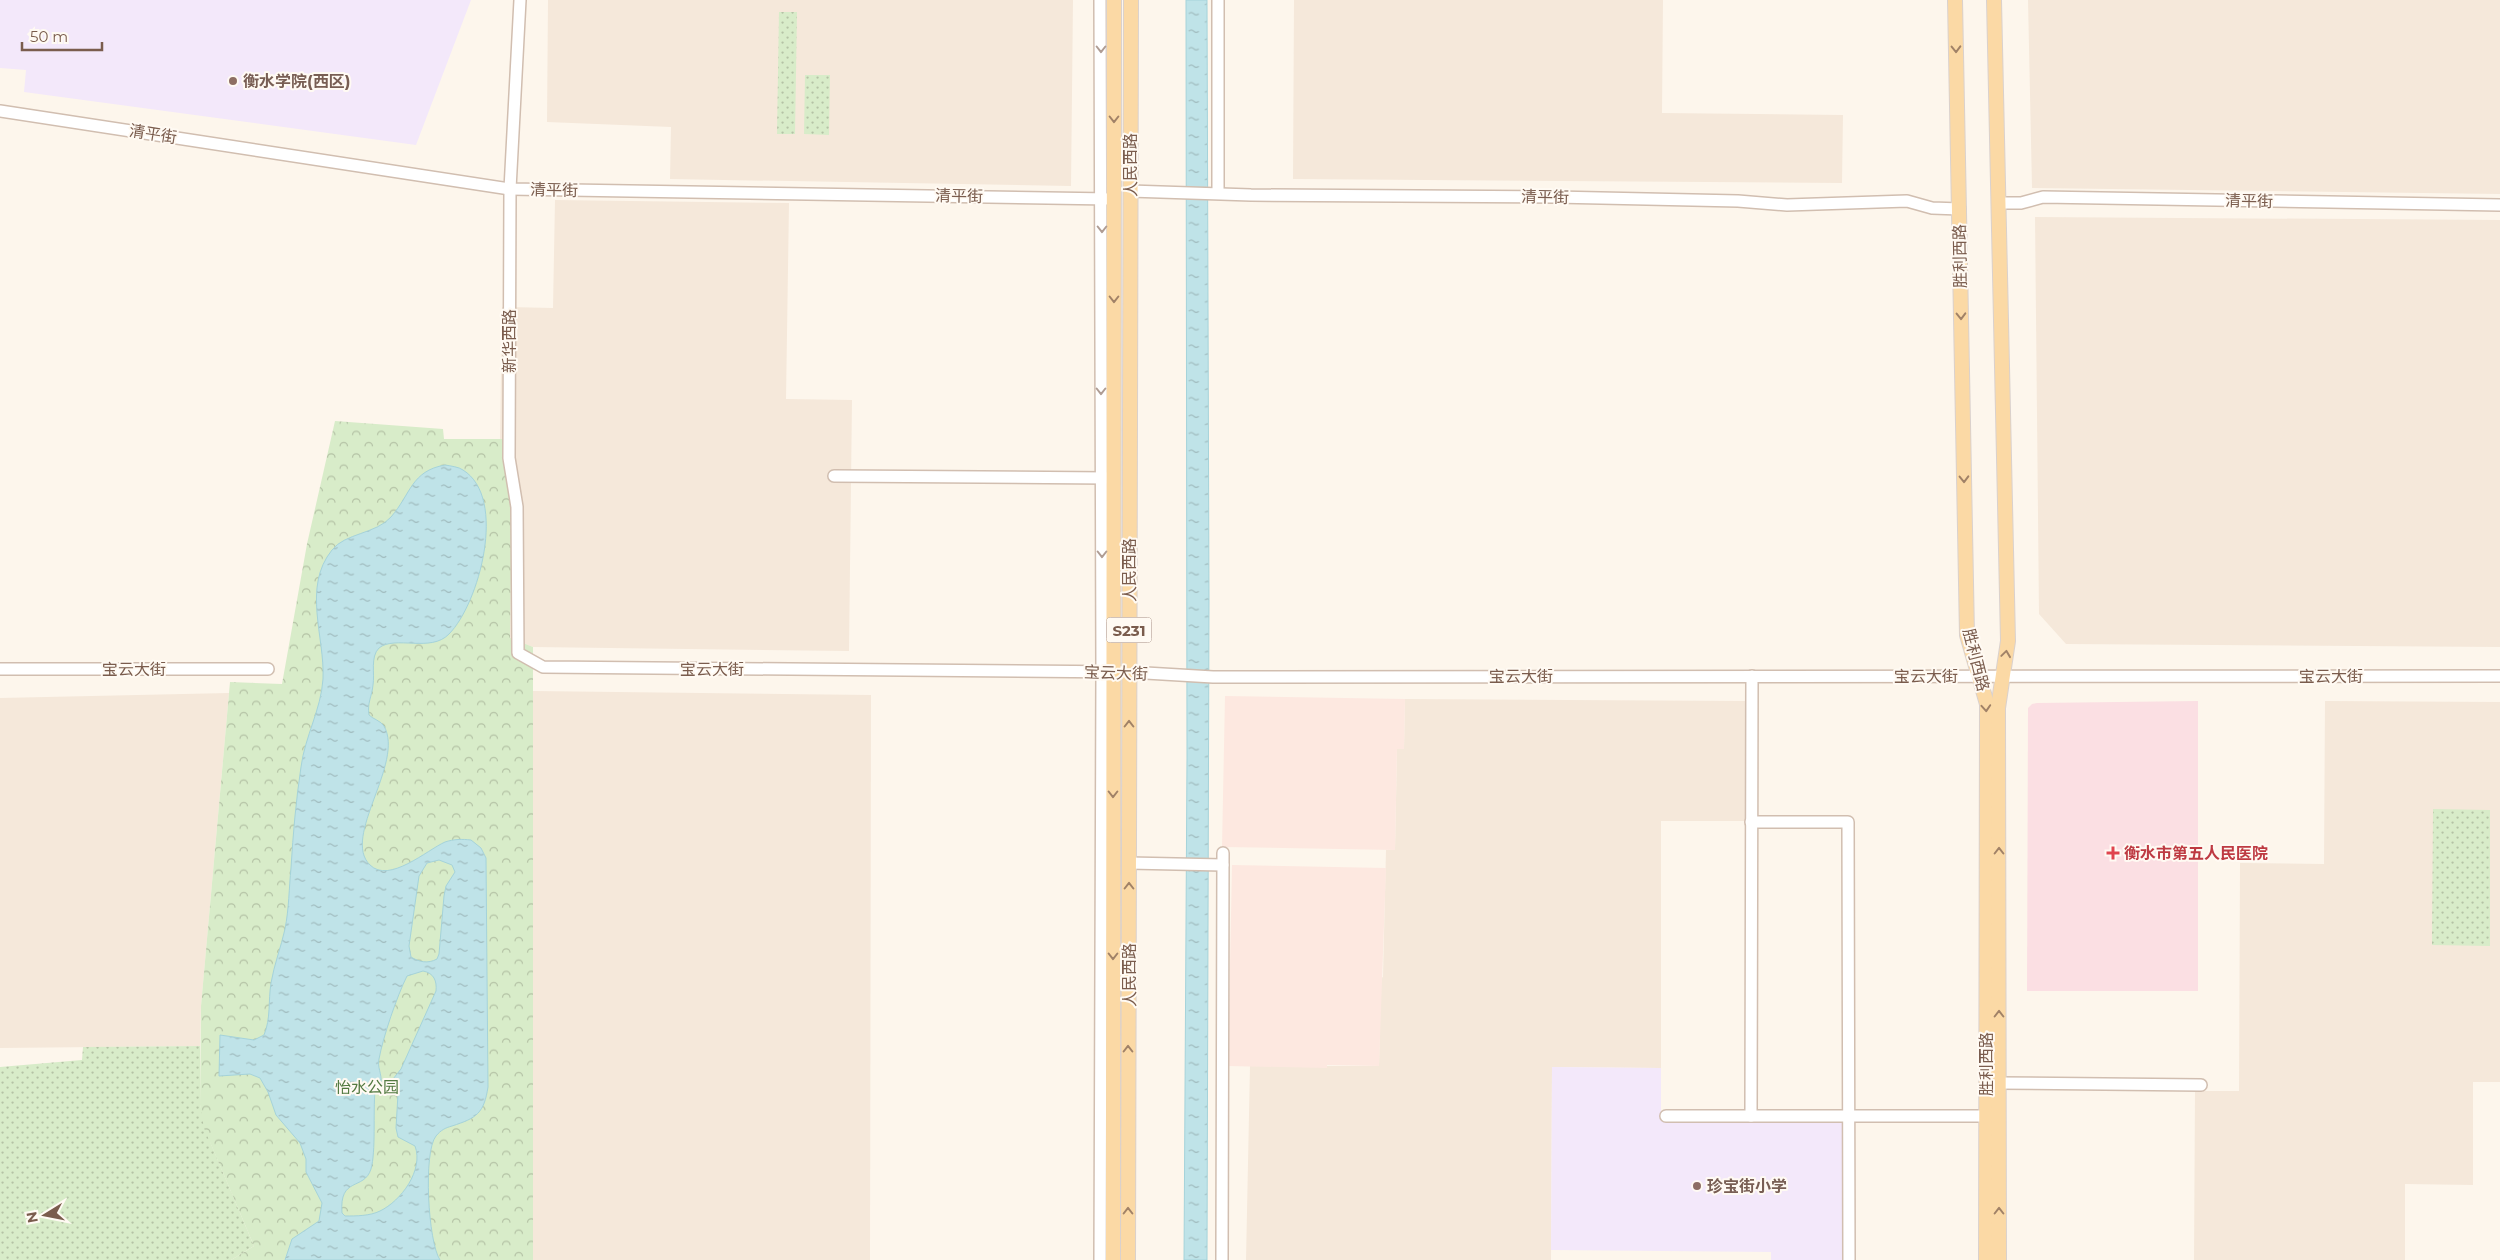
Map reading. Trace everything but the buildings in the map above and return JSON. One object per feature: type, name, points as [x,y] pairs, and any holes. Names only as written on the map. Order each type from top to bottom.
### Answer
[{"type":"main road","name":"人民西路","points":[[1113,1260],[1107,478],[1108,199],[1114,0]]},
{"type":"main road","name":"人民西路","points":[[1128,1260],[1130,0]]},
{"type":"main road","name":"胜利西路","points":[[1955,0],[1967,635],[1987,704],[1986,1260]]},
{"type":"main road","name":"胜利西路","points":[[1994,0],[2000,203],[2008,641],[1998,708],[1999,1260]]},
{"type":"street","name":"新华西路","points":[[520,0],[510,189],[509,458],[517,507],[518,654],[543,667]]},
{"type":"street","points":[[1100,0],[1108,199]]},
{"type":"street","points":[[1214,192],[1218,0]]},
{"type":"street","name":"清平街","points":[[0,110],[510,189],[1108,199]]},
{"type":"street","name":"清平街","points":[[1130,190],[1260,195],[1573,197],[1738,201],[1787,205],[1907,201],[1932,208],[1960,209]]},
{"type":"street","name":"清平街","points":[[2000,203],[2021,203],[2043,197],[2500,205]]},
{"type":"street","points":[[834,476],[1107,478]]},
{"type":"street","name":"宝云大街","points":[[543,667],[1129,672],[1213,677],[2500,676]]},
{"type":"street","name":"宝云大街","points":[[0,668],[268,669]]},
{"type":"street","points":[[1100,1260],[1108,672]]},
{"type":"street","points":[[1751,1116],[1752,676]]},
{"type":"street","points":[[1751,822],[1848,822],[1849,1260]]},
{"type":"street","points":[[1129,863],[1220,861],[1222,1260]]},
{"type":"street","points":[[1999,1084],[2201,1085]]},
{"type":"street","points":[[1666,1116],[1986,1116]]},
{"type":"shaded area","name":"衡水学院(西区)","points":[[0,0],[471,0],[416,145],[24,92],[26,70],[0,68]]},
{"type":"shaded area","points":[[548,0],[1073,0],[1071,186],[670,179],[671,127],[547,122]]},
{"type":"shaded area","points":[[1294,0],[1663,0],[1662,113],[1843,115],[1842,183],[1293,179]]},
{"type":"shaded area","points":[[2028,0],[2500,0],[2500,194],[2032,188]]},
{"type":"shaded area","points":[[555,200],[789,203],[786,399],[852,400],[849,651],[533,647],[510,639],[513,439],[500,439],[502,307],[553,308]]},
{"type":"shaded area","points":[[2035,217],[2500,220],[2500,647],[2066,644],[2039,614]]},
{"type":"shaded area","points":[[533,691],[871,695],[870,1260],[533,1260]]},
{"type":"shaded area","points":[[229,693],[201,1006],[200,1046],[0,1048],[0,698]]},
{"type":"shaded area","points":[[1225,696],[1405,699],[1404,749],[1397,749],[1395,850],[1222,847]]},
{"type":"shaded area","points":[[1405,699],[1747,701],[1747,821],[1661,821],[1661,1068],[1552,1067],[1551,1260],[1246,1260],[1250,1066],[1379,1066],[1386,850],[1395,850],[1397,749],[1404,748]]},
{"type":"shaded area","name":"衡水市第五人民医院","points":[[2198,701],[2198,991],[2027,991],[2028,708],[2032,704],[2037,703]]},
{"type":"shaded area","points":[[2325,701],[2500,702],[2500,1082],[2473,1082],[2473,1185],[2405,1184],[2405,1260],[2194,1260],[2195,1091],[2239,1091],[2240,863],[2324,864]]},
{"type":"shaded area","points":[[1232,865],[1386,868],[1379,1066],[1327,1065],[1327,1068],[1228,1066]]},
{"type":"shaded area","name":"珍宝街小学","points":[[1552,1067],[1661,1068],[1661,1121],[1842,1122],[1842,1260],[1771,1260],[1771,1252],[1551,1250]]},
{"type":"green space","points":[[779,12],[797,12],[795,134],[777,134]]},
{"type":"green space","points":[[805,75],[830,75],[829,135],[804,134]]},
{"type":"green space","name":"怡水公园","points":[[335,421],[443,429],[444,439],[513,439],[510,638],[533,647],[533,1260],[231,1260],[254,1246],[204,1128],[200,1105],[201,1006],[230,682],[282,684],[307,544]]},
{"type":"green space","points":[[2433,809],[2490,810],[2490,946],[2432,945]]},
{"type":"green space","points":[[200,1046],[200,1105],[211,1144],[254,1246],[231,1260],[0,1260],[0,1067],[82,1060],[83,1047]]},
{"type":"water","points":[[1186,0],[1207,0],[1209,601],[1207,1260],[1184,1260],[1187,758]]},
{"type":"water","points":[[445,465],[459,468],[477,484],[484,503],[486,526],[484,551],[470,600],[449,634],[441,640],[433,642],[386,644],[376,652],[369,715],[384,726],[388,741],[387,759],[367,818],[363,837],[363,853],[370,865],[378,870],[387,871],[408,864],[448,841],[471,840],[481,848],[486,858],[488,1087],[484,1103],[478,1113],[468,1120],[441,1131],[436,1136],[432,1145],[428,1178],[430,1217],[432,1235],[440,1260],[285,1260],[292,1239],[319,1221],[322,1203],[306,1172],[306,1159],[300,1143],[276,1115],[268,1092],[260,1078],[250,1074],[219,1076],[220,1035],[254,1040],[264,1035],[268,1022],[271,983],[287,914],[301,767],[322,690],[323,663],[316,596],[323,564],[338,544],[385,523],[398,508],[418,478],[434,468]],"holes":[[[439,860],[452,865],[455,872],[446,886],[444,896],[439,954],[437,959],[424,962],[411,957],[409,946],[419,876],[427,863]],[[423,971],[434,978],[436,991],[401,1069],[393,1079],[398,1094],[396,1128],[398,1137],[415,1146],[417,1155],[416,1165],[409,1184],[396,1200],[388,1206],[372,1214],[345,1216],[342,1213],[344,1194],[353,1185],[368,1176],[373,1161],[375,1091],[377,1085],[381,1082],[379,1062],[387,1028],[407,976]]]},
{"type":"place","name":"衡水学院(西区)","points":[[233,81]]},
{"type":"place","name":"衡水市第五人民医院","points":[[2113,853]]},
{"type":"place","name":"珍宝街小学","points":[[1697,1186]]}]
